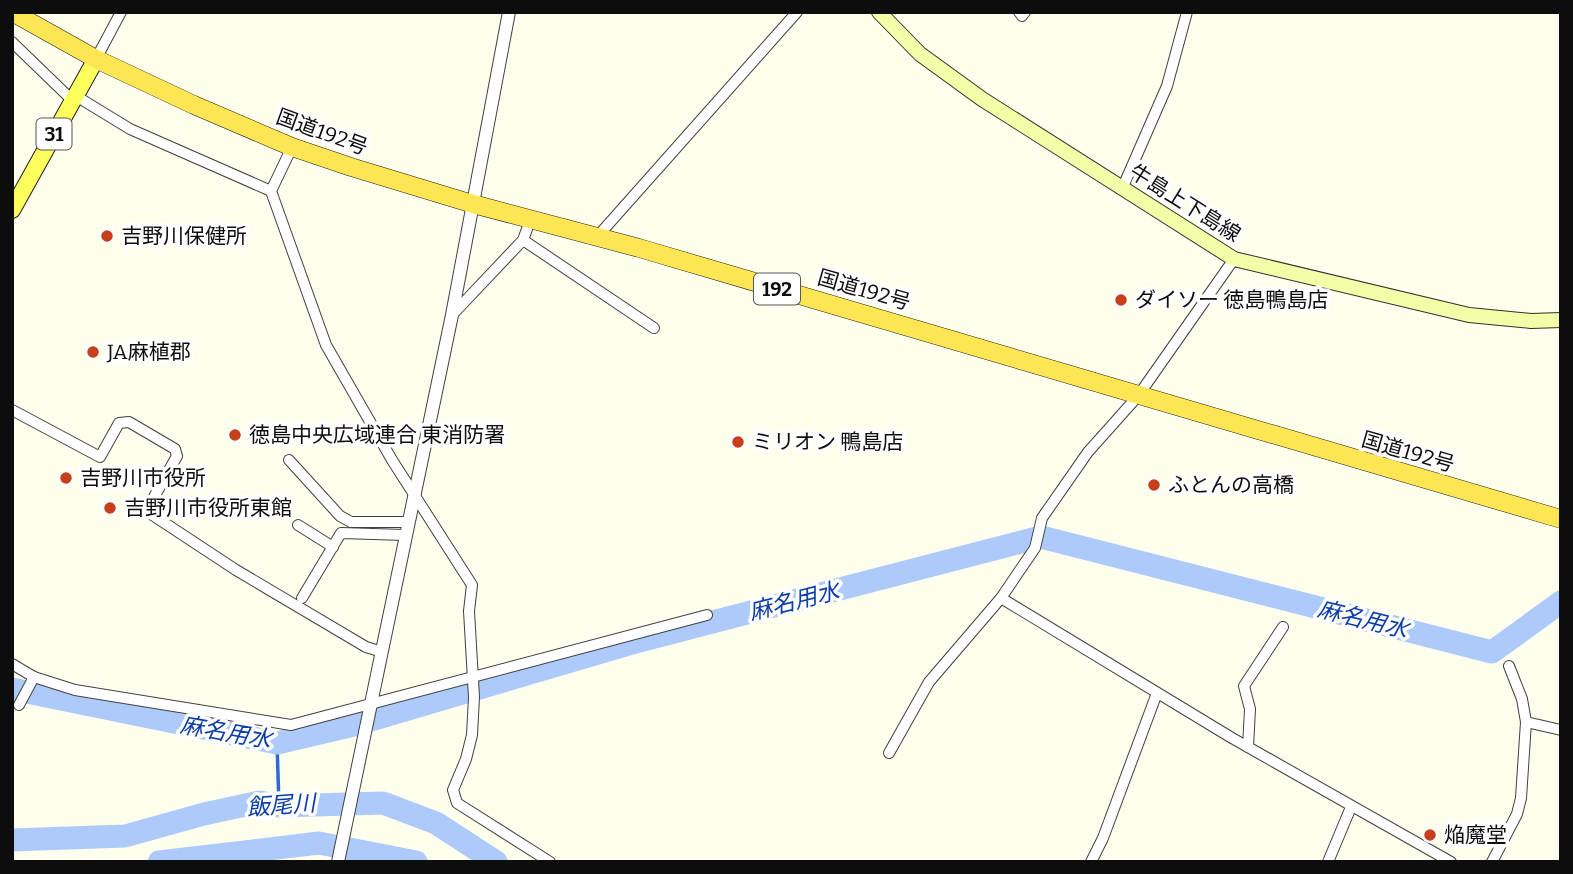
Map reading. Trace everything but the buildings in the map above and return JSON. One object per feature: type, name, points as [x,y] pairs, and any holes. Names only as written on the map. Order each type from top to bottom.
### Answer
[{"type":"highway","name":"国道192号","points":[[13,16],[96,59],[292,147],[472,204],[597,237],[1561,519]]},
{"type":"main road","name":"牛島上下島線","points":[[880,12],[920,54],[982,99],[1234,259],[1469,315],[1531,321],[1561,320]]},
{"type":"main road","name":"31","points":[[12,210],[96,59]]},
{"type":"street","points":[[96,59],[121,12]]},
{"type":"street","points":[[338,859],[452,315],[509,12]]},
{"type":"street","points":[[597,237],[797,12]]},
{"type":"street","points":[[1019,12],[1022,16],[1025,12]]},
{"type":"street","points":[[1122,189],[1167,86],[1187,12]]},
{"type":"street","points":[[12,42],[74,98],[130,129],[271,191]]},
{"type":"street","points":[[292,147],[271,191],[326,345],[414,496],[472,585],[469,611],[474,696],[469,747],[453,790],[457,803],[550,862]]},
{"type":"street","points":[[452,315],[523,240],[531,218]]},
{"type":"street","points":[[523,240],[653,328]]},
{"type":"street","points":[[889,753],[929,682],[1001,598],[1035,548],[1042,518],[1088,452],[1138,396],[1234,259]]},
{"type":"street","points":[[12,410],[100,457],[119,423],[129,422],[175,449],[177,456],[149,506],[151,514],[236,570],[366,647],[382,652]]},
{"type":"street","points":[[289,460],[340,516],[351,522],[406,529]]},
{"type":"street","points":[[298,525],[333,547]]},
{"type":"street","points":[[302,598],[341,533],[406,529]]},
{"type":"street","points":[[1001,598],[1248,747],[1451,862]]},
{"type":"street","points":[[12,664],[32,681],[291,725],[370,710],[473,678],[707,615]]},
{"type":"street","points":[[1248,747],[1250,709],[1244,686],[1283,627]]},
{"type":"street","points":[[1492,862],[1517,814],[1526,722],[1522,699],[1509,666]]},
{"type":"street","points":[[19,705],[32,681]]},
{"type":"street","points":[[1097,860],[1157,693]]},
{"type":"street","points":[[1526,722],[1561,730]]},
{"type":"street","points":[[1328,862],[1351,807]]},
{"type":"waterway","name":"麻名用水","points":[[12,689],[277,743],[354,725],[639,641],[1041,537],[1492,652],[1561,602]]},
{"type":"waterway","points":[[277,743],[279,806]]},
{"type":"waterway","name":"飯尾川","points":[[12,840],[125,836],[260,802],[279,806],[383,803],[436,823],[496,862]]},
{"type":"waterway","name":"麻名用水","points":[[159,862],[319,843],[416,862]]},
{"type":"place","name":"吉野川保健所","points":[[107,236]]},
{"type":"place","name":"ダイソー 徳島鴨島店","points":[[1121,300]]},
{"type":"place","name":"JA麻植郡","points":[[93,352]]},
{"type":"place","name":"徳島中央広域連合 東消防署","points":[[235,435]]},
{"type":"place","name":"ミリオン 鴨島店","points":[[738,442]]},
{"type":"place","name":"吉野川市役所","points":[[66,478]]},
{"type":"place","name":"ふとんの高橋","points":[[1154,485]]},
{"type":"place","name":"吉野川市役所東館","points":[[110,508]]},
{"type":"place","name":"焔魔堂","points":[[1430,835]]}]
